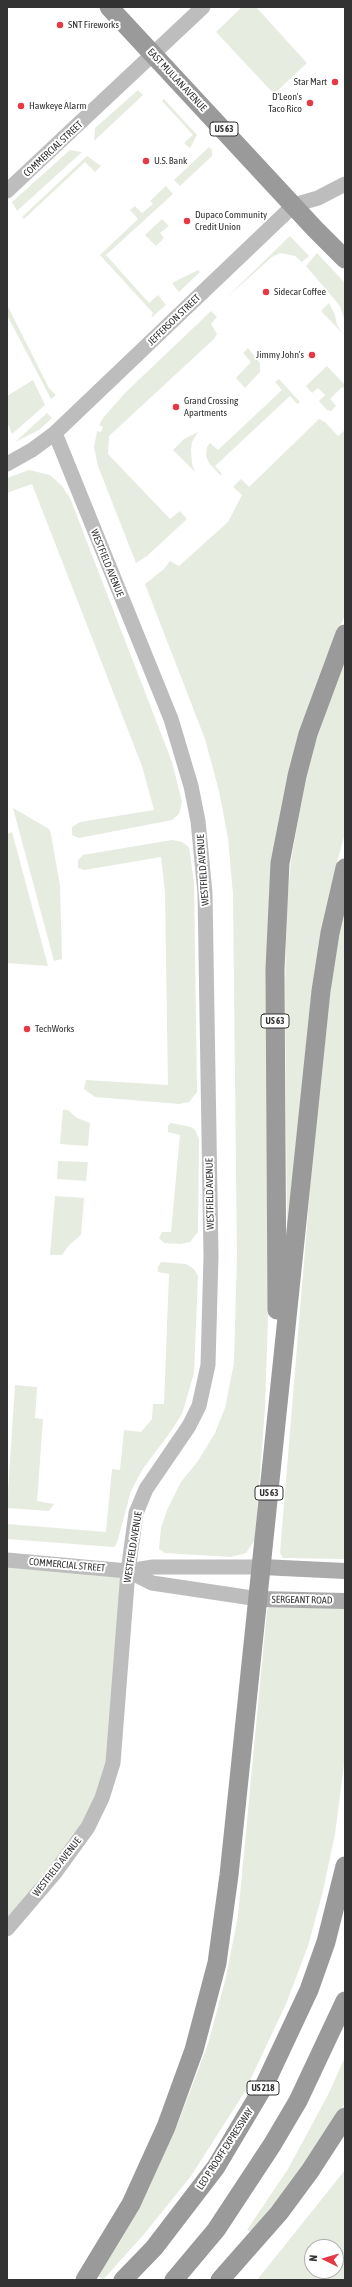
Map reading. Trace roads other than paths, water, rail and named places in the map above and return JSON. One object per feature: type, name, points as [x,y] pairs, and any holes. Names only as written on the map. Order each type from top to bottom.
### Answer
[{"type":"highway","name":"EAST MULLAN AVENUE","points":[[109,7],[294,205]]},
{"type":"highway","name":"US 63","points":[[294,205],[345,259]]},
{"type":"highway","name":"US 63","points":[[259,1599],[276,1419],[277,1256],[275,969],[280,863],[299,769],[322,692],[345,634]]},
{"type":"highway","points":[[276,1419],[321,992],[330,933],[345,868]]},
{"type":"highway","points":[[85,2280],[131,2204],[149,2166],[180,2089],[207,2005],[224,1920],[259,1599]]},
{"type":"highway","name":"LEO P ROOFF EXPRESSWAY","points":[[123,2280],[154,2248],[216,2167],[264,2086],[309,1990],[326,1942],[345,1866]]},
{"type":"highway","points":[[174,2280],[216,2230],[272,2145],[298,2101],[345,2001]]},
{"type":"highway","points":[[220,2280],[279,2213],[310,2172],[345,2117]]},
{"type":"main road","points":[[262,1567],[345,1571]]},
{"type":"main road","name":"SERGEANT ROAD","points":[[259,1599],[345,1601]]},
{"type":"street","name":"COMMERCIAL STREET","points":[[7,191],[203,7]]},
{"type":"street","name":"JEFFERSON STREET","points":[[7,464],[32,450],[55,433],[294,205],[318,198],[345,184]]},
{"type":"street","name":"WESTFIELD AVENUE","points":[[7,1928],[54,1874],[88,1827],[102,1798],[113,1763],[128,1571],[136,1513],[146,1489],[189,1426],[199,1406],[208,1365],[211,1256],[206,893],[198,821],[182,751],[55,433]]},
{"type":"street","name":"COMMERCIAL STREET","points":[[7,1560],[128,1571]]},
{"type":"street","points":[[128,1571],[153,1567],[262,1567]]},
{"type":"street","points":[[128,1571],[152,1583],[259,1599]]},
{"type":"place","name":"SNT Fireworks","points":[[60,25]]},
{"type":"place","name":"Star Mart","points":[[335,82]]},
{"type":"place","name":"D'Leon's Taco Rico","points":[[310,103]]},
{"type":"place","name":"Hawkeye Alarm","points":[[21,106]]},
{"type":"place","name":"U.S. Bank","points":[[146,161]]},
{"type":"place","name":"Dupaco Community Credit Union","points":[[187,221]]},
{"type":"place","name":"Sidecar Coffee","points":[[266,292]]},
{"type":"place","name":"Jimmy John's","points":[[312,355]]},
{"type":"place","name":"Grand Crossing Apartments","points":[[176,407]]},
{"type":"place","name":"TechWorks","points":[[27,1029]]}]
